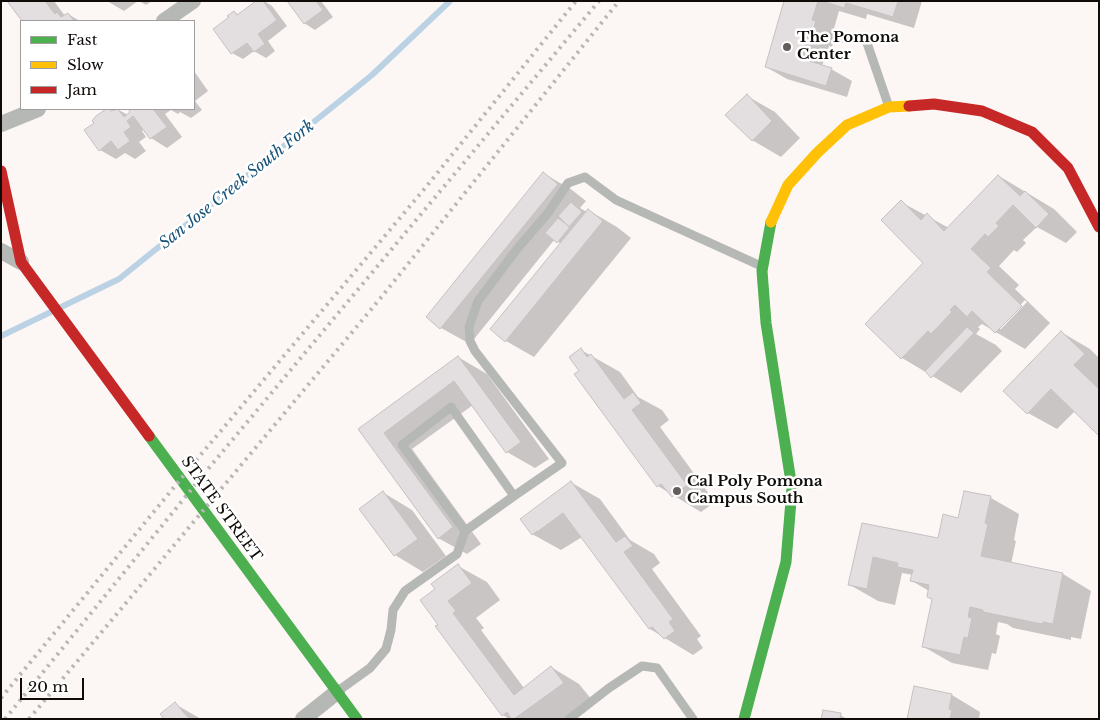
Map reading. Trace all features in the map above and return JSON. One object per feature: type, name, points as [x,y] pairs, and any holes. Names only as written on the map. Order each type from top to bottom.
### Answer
[{"type":"street","points":[[165,20],[193,1]]},
{"type":"street","points":[[744,719],[786,562],[792,488],[766,323],[762,267],[769,226],[788,185],[816,153],[847,126],[889,108],[934,104],[982,111],[1032,132],[1068,168],[1099,227]]},
{"type":"street","points":[[1,124],[36,110]]},
{"type":"street","points":[[1,171],[21,262]]},
{"type":"street","points":[[1,251],[21,262]]},
{"type":"street","name":"STATE STREET","points":[[21,262],[357,719]]},
{"type":"street","points":[[304,719],[337,692]]},
{"type":"lane","points":[[828,37],[866,40],[889,108]]},
{"type":"lane","points":[[337,692],[370,668],[386,649],[394,610],[406,591],[458,554],[464,531],[562,463],[475,351],[470,342],[469,327],[478,300],[517,249],[548,213],[568,183],[585,177],[616,200],[762,267]]},
{"type":"lane","points":[[464,531],[402,445],[451,408],[514,496]]},
{"type":"lane","points":[[569,719],[609,688],[642,666],[657,668],[692,719]]},
{"type":"building","points":[[7,1],[45,1],[55,14],[57,12],[61,17],[68,13],[73,20],[21,20]]},
{"type":"building","points":[[256,1],[263,1],[277,20],[258,34],[265,44],[254,52],[247,43],[231,54],[213,29],[234,11],[237,15]]},
{"type":"building","points":[[287,1],[316,1],[323,10],[304,24]]},
{"type":"building","name":"The Pomona Center","points":[[784,1],[818,1],[812,20],[816,21],[811,36],[808,35],[800,58],[832,68],[826,86],[765,67]]},
{"type":"building","name":"The Pomona Center","points":[[822,1],[898,1],[893,17],[846,3],[844,8]]},
{"type":"building","points":[[747,94],[772,121],[752,141],[725,115]]},
{"type":"building","points":[[105,110],[119,110],[124,117],[130,112],[129,110],[154,110],[167,127],[150,139],[133,116],[127,121],[131,127],[124,132],[130,141],[118,150],[111,141],[99,151],[84,130],[94,123],[92,121]]},
{"type":"building","points":[[543,172],[558,184],[440,329],[426,317]]},
{"type":"building","points":[[998,175],[1020,196],[1025,191],[1049,214],[1036,228],[1013,205],[996,223],[999,226],[988,237],[985,234],[971,249],[991,268],[987,272],[1022,306],[995,333],[972,311],[967,317],[955,305],[950,310],[952,312],[931,334],[928,331],[901,359],[865,324],[923,263],[881,220],[901,200],[921,220],[927,213],[944,231]]},
{"type":"building","points":[[571,202],[582,212],[569,227],[558,216]]},
{"type":"building","points":[[588,209],[603,221],[505,342],[490,329]]},
{"type":"building","points":[[558,218],[570,227],[557,243],[545,233]]},
{"type":"building","points":[[967,327],[974,333],[931,378],[925,371]]},
{"type":"building","points":[[1061,331],[1085,354],[1074,365],[1099,389],[1099,436],[1051,389],[1027,414],[1003,391]]},
{"type":"building","points":[[581,348],[587,357],[591,354],[624,399],[633,392],[641,403],[632,410],[687,485],[672,497],[661,484],[657,487],[574,374],[579,371],[569,357]]},
{"type":"building","points":[[458,356],[521,442],[506,453],[454,381],[384,433],[453,527],[438,539],[358,429]]},
{"type":"building","points":[[571,481],[616,542],[625,536],[633,546],[624,552],[673,619],[669,622],[675,631],[664,639],[652,627],[649,629],[563,513],[532,535],[520,519]]},
{"type":"building","points":[[383,491],[418,539],[394,556],[359,509]]},
{"type":"building","points":[[964,491],[991,496],[985,523],[988,524],[981,556],[1063,573],[1053,624],[1043,622],[1042,624],[983,612],[983,610],[970,607],[968,617],[972,618],[968,638],[964,637],[960,655],[922,647],[932,599],[927,597],[929,585],[910,581],[913,570],[897,567],[898,563],[873,557],[867,589],[848,585],[862,523],[938,538],[943,514],[958,518]]},
{"type":"building","points":[[458,564],[472,583],[448,601],[456,611],[453,613],[514,695],[551,666],[564,683],[514,719],[511,719],[507,712],[502,716],[435,626],[438,625],[420,600],[435,589],[431,584]]},
{"type":"building","points":[[914,686],[952,694],[949,709],[952,710],[950,719],[907,719]]},
{"type":"building","points":[[175,702],[190,719],[164,719],[160,714]]},
{"type":"building","points":[[823,710],[841,713],[840,719],[821,719]]},
{"type":"waterway","name":"San Jose Creek South Fork","points":[[1,336],[119,279],[372,75],[450,1]]},
{"type":"railway","points":[[1,698],[198,458],[426,187],[576,1]]},
{"type":"railway","points":[[5,719],[208,469],[599,1]]},
{"type":"railway","points":[[29,719],[379,300],[619,1]]},
{"type":"traffic: fast","points":[[744,719],[786,562],[792,488],[766,323],[762,271],[771,222]]},
{"type":"traffic: fast","points":[[149,436],[357,719]]},
{"type":"traffic: slow","points":[[771,222],[788,185],[817,153],[847,125],[889,107],[909,106]]},
{"type":"traffic: jam","points":[[909,106],[934,104],[982,111],[1032,132],[1068,168],[1099,227]]},
{"type":"traffic: jam","points":[[1,171],[21,262],[149,436]]},
{"type":"place","name":"The Pomona Center","points":[[787,47]]},
{"type":"place","name":"Cal Poly Pomona Campus South","points":[[677,491]]}]
